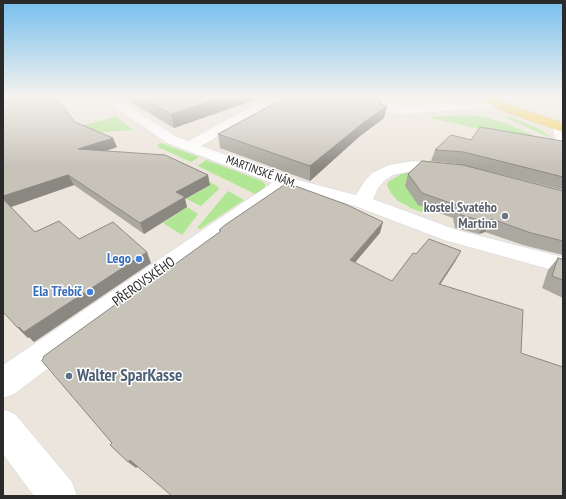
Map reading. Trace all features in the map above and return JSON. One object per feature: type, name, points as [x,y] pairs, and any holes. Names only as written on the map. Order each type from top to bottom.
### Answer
[{"type":"main road","points":[[542,120],[561,127]]},
{"type":"street","name":"MARTINSKÉ NÁM.","points":[[142,120],[172,140],[285,182],[362,202],[451,235],[563,265]]},
{"type":"street","points":[[190,146],[235,120]]},
{"type":"street","points":[[561,127],[563,141]]},
{"type":"street","points":[[362,202],[370,186],[378,177],[395,168],[413,166],[460,170]]},
{"type":"street","name":"PŘEROVSKÉHO","points":[[3,383],[285,182]]},
{"type":"street","points":[[3,426],[58,496]]},
{"type":"green space","points":[[101,120],[121,120],[133,130],[92,133],[77,127]]},
{"type":"green space","points":[[441,120],[496,120],[542,139],[539,143]]},
{"type":"green space","points":[[512,120],[519,120],[538,128],[553,139]]},
{"type":"green space","points":[[161,143],[199,157],[191,162],[158,147],[157,145]]},
{"type":"green space","points":[[206,160],[262,181],[265,184],[265,188],[255,194],[198,166]]},
{"type":"green space","points":[[192,172],[217,186],[219,189],[201,206],[186,199],[209,186]]},
{"type":"green space","points":[[411,172],[435,211],[421,212],[413,209],[398,201],[391,193],[387,186],[388,182],[401,174]]},
{"type":"green space","points":[[228,191],[244,200],[200,229],[197,228]]},
{"type":"green space","points":[[187,207],[198,214],[182,235],[163,223]]},
{"type":"building","points":[[3,120],[74,120],[113,138],[78,149],[165,155],[208,175],[176,192],[185,197],[140,223],[68,175],[3,196]]},
{"type":"building","points":[[243,120],[367,120],[310,166],[218,134]]},
{"type":"building","points":[[480,127],[562,141],[563,177],[464,152],[435,150],[451,135],[471,140]]},
{"type":"building","name":"kostel Svatého Martina","points":[[422,161],[463,165],[563,191],[563,241],[531,233],[492,219],[486,222],[461,215],[459,206],[422,193],[408,174]]},
{"type":"building","points":[[287,183],[345,204],[383,222],[350,260],[392,281],[413,253],[416,254],[429,239],[461,251],[439,284],[523,310],[521,353],[563,367],[563,496],[172,496],[130,460],[128,462],[110,445],[112,443],[42,361],[44,356],[166,268],[167,270],[221,231],[219,230],[225,225]]},
{"type":"building","points":[[3,199],[35,232],[59,221],[79,239],[113,222],[147,252],[24,332],[19,327],[18,328],[3,312]]},
{"type":"building","points":[[558,258],[563,259],[563,280],[552,276]]},
{"type":"place","name":"kostel Svatého Martina","points":[[505,216]]},
{"type":"place","name":"Lego","points":[[139,259]]},
{"type":"place","name":"Ela Třebíč","points":[[90,292]]},
{"type":"place","name":"Walter SparKasse","points":[[69,376]]}]
